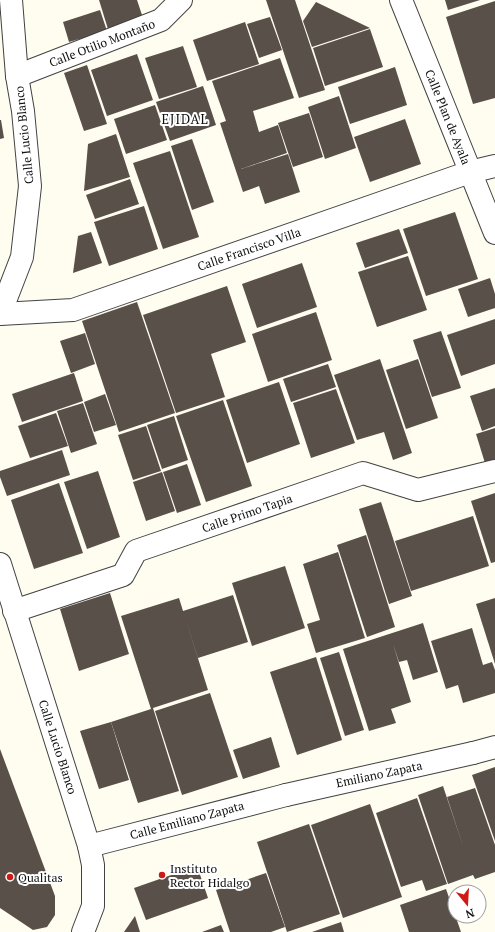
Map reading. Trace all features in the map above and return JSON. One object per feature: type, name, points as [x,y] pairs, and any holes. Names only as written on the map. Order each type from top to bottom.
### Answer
[{"type":"street","name":"Calle Lucio Blanco","points":[[0,314],[22,257],[30,186],[23,111],[17,76],[11,0]]},
{"type":"street","name":"Calle Otilio Montaño","points":[[17,76],[161,20],[181,0]]},
{"type":"street","name":"Calle Plan de Ayala","points":[[401,0],[495,233]]},
{"type":"street","name":"Calle Francisco Villa","points":[[0,314],[73,310],[470,172],[495,166]]},
{"type":"street","name":"Calle Primo Tapia","points":[[14,611],[123,575],[136,551],[363,473],[418,490],[495,471]]},
{"type":"street","name":"Calle Lucio Blanco","points":[[0,564],[89,846],[93,865],[93,906],[83,932]]},
{"type":"street","name":"Emiliano Zapata","points":[[286,794],[495,747]]},
{"type":"street","name":"Calle Emiliano Zapata","points":[[89,846],[286,794]]},
{"type":"building","points":[[99,0],[137,0],[143,18],[108,29]]},
{"type":"building","points":[[266,0],[295,0],[325,90],[299,98]]},
{"type":"building","points":[[445,0],[480,0],[448,10]]},
{"type":"building","points":[[495,1],[495,98],[473,104],[446,17]]},
{"type":"building","points":[[316,2],[370,28],[312,47],[303,21]]},
{"type":"building","points":[[100,10],[107,31],[69,42],[63,22]]},
{"type":"building","points":[[270,17],[282,50],[259,58],[247,24]]},
{"type":"building","points":[[245,22],[259,64],[207,81],[193,40]]},
{"type":"building","points":[[370,29],[383,67],[325,86],[313,48]]},
{"type":"building","points":[[183,46],[197,87],[159,99],[145,58]]},
{"type":"building","points":[[137,54],[153,100],[107,116],[91,70]]},
{"type":"building","points":[[280,58],[294,98],[253,111],[259,132],[278,125],[287,153],[241,169],[288,154],[300,192],[265,204],[259,186],[243,192],[220,123],[226,121],[212,81]]},
{"type":"building","points":[[87,65],[107,124],[84,131],[64,73]]},
{"type":"building","points":[[395,67],[407,105],[350,124],[338,87]]},
{"type":"building","points":[[203,86],[216,125],[170,141],[156,102]]},
{"type":"building","points":[[339,96],[356,148],[325,159],[308,107]]},
{"type":"building","points":[[155,105],[167,140],[126,154],[114,119]]},
{"type":"building","points":[[309,113],[323,157],[293,167],[278,123]]},
{"type":"building","points":[[405,119],[421,164],[370,182],[354,137]]},
{"type":"building","points":[[0,120],[4,138],[0,139]]},
{"type":"building","points":[[116,134],[130,177],[84,191],[88,144]]},
{"type":"building","points":[[192,139],[214,202],[192,210],[171,146]]},
{"type":"building","points":[[170,151],[199,237],[163,249],[133,163]]},
{"type":"building","points":[[130,179],[139,204],[95,219],[86,195]]},
{"type":"building","points":[[144,206],[158,249],[109,266],[94,222]]},
{"type":"building","points":[[455,212],[478,279],[426,296],[403,229]]},
{"type":"building","points":[[399,229],[408,253],[365,268],[356,243]]},
{"type":"building","points":[[91,232],[102,263],[73,273],[78,236]]},
{"type":"building","points":[[408,256],[427,310],[377,327],[358,272]]},
{"type":"building","points":[[302,263],[317,307],[257,328],[242,284]]},
{"type":"building","points":[[490,278],[495,294],[495,308],[468,317],[458,289]]},
{"type":"building","points":[[227,286],[246,342],[211,354],[225,397],[176,413],[143,315]]},
{"type":"building","points":[[137,302],[175,413],[119,432],[82,321]]},
{"type":"building","points":[[316,312],[332,360],[268,382],[252,334]]},
{"type":"building","points":[[495,319],[495,364],[461,376],[447,335]]},
{"type":"building","points":[[441,331],[461,388],[432,397],[413,340]]},
{"type":"building","points":[[85,333],[95,364],[71,373],[60,341]]},
{"type":"building","points":[[380,359],[412,453],[393,460],[384,432],[357,440],[334,375]]},
{"type":"building","points":[[418,359],[438,418],[406,429],[386,370]]},
{"type":"building","points":[[328,364],[336,387],[291,402],[283,379]]},
{"type":"building","points":[[74,373],[83,401],[22,422],[12,394]]},
{"type":"building","points":[[279,382],[300,444],[247,463],[226,400]]},
{"type":"building","points":[[495,388],[495,426],[482,431],[470,396]]},
{"type":"building","points":[[336,389],[355,443],[311,458],[293,403]]},
{"type":"building","points":[[105,394],[116,425],[94,432],[84,402]]},
{"type":"building","points":[[223,400],[252,486],[206,502],[176,416]]},
{"type":"building","points":[[83,403],[97,444],[71,453],[57,411]]},
{"type":"building","points":[[56,413],[68,446],[30,458],[18,426]]},
{"type":"building","points":[[174,416],[188,460],[162,469],[147,425]]},
{"type":"building","points":[[146,426],[161,471],[133,480],[118,435]]},
{"type":"building","points":[[495,428],[495,459],[485,463],[476,434]]},
{"type":"building","points":[[62,450],[70,475],[7,496],[0,477],[0,471]]},
{"type":"building","points":[[187,464],[201,505],[177,513],[163,472]]},
{"type":"building","points":[[98,471],[120,537],[87,549],[64,482]]},
{"type":"building","points":[[162,472],[175,511],[146,521],[133,482]]},
{"type":"building","points":[[59,483],[83,553],[34,569],[11,500]]},
{"type":"building","points":[[495,493],[495,562],[491,563],[471,501]]},
{"type":"building","points":[[381,502],[412,596],[389,604],[359,509]]},
{"type":"building","points":[[473,516],[489,566],[411,591],[395,541]]},
{"type":"building","points":[[366,535],[395,627],[367,637],[337,545]]},
{"type":"building","points":[[338,552],[365,638],[316,653],[307,624],[320,620],[303,564]]},
{"type":"building","points":[[285,566],[305,628],[252,646],[232,583]]},
{"type":"building","points":[[110,593],[129,654],[79,671],[60,609]]},
{"type":"building","points":[[233,595],[248,642],[198,658],[184,614],[208,690],[153,708],[179,791],[138,803],[111,722],[151,709],[121,616],[179,598],[183,611]]},
{"type":"building","points":[[495,598],[495,664],[476,604]]},
{"type":"building","points":[[423,623],[438,672],[413,680],[407,660],[399,662],[393,644],[411,702],[391,709],[396,723],[369,731],[343,649]]},
{"type":"building","points":[[472,628],[483,665],[492,662],[495,670],[495,693],[463,703],[458,685],[446,689],[431,641]]},
{"type":"building","points":[[339,652],[364,730],[345,736],[320,658]]},
{"type":"building","points":[[316,657],[342,740],[297,755],[270,672]]},
{"type":"building","points":[[210,693],[238,777],[182,795],[155,711]]},
{"type":"building","points":[[111,722],[129,780],[99,789],[80,731]]},
{"type":"building","points":[[271,737],[280,767],[243,779],[233,750]]},
{"type":"building","points":[[0,749],[55,896],[55,915],[47,927],[33,930],[0,908]]},
{"type":"building","points":[[495,767],[495,841],[472,775]]},
{"type":"building","points":[[443,786],[463,846],[447,797],[475,788],[495,845],[495,872],[475,879],[473,875],[448,884],[418,795]]},
{"type":"building","points":[[417,798],[447,884],[426,891],[422,880],[401,887],[376,813]]},
{"type":"building","points":[[370,804],[402,897],[343,918],[311,825]]},
{"type":"building","points":[[309,824],[340,914],[287,932],[257,842]]},
{"type":"building","points":[[197,866],[208,898],[146,920],[134,888]]},
{"type":"building","points":[[266,873],[285,927],[271,932],[230,932],[216,890]]},
{"type":"building","points":[[446,889],[447,924],[458,924],[461,932],[409,932],[400,905]]},
{"type":"building","points":[[135,916],[140,932],[124,932]]},
{"type":"building","points":[[341,922],[344,932],[312,932]]},
{"type":"building","points":[[221,925],[224,932],[202,932]]},
{"type":"place","name":"Instituto Rector Hidalgo","points":[[162,875]]},
{"type":"place","name":"Qualitas","points":[[10,877]]},
{"type":"district","name":"EJIDAL","points":[[185,119]]}]
